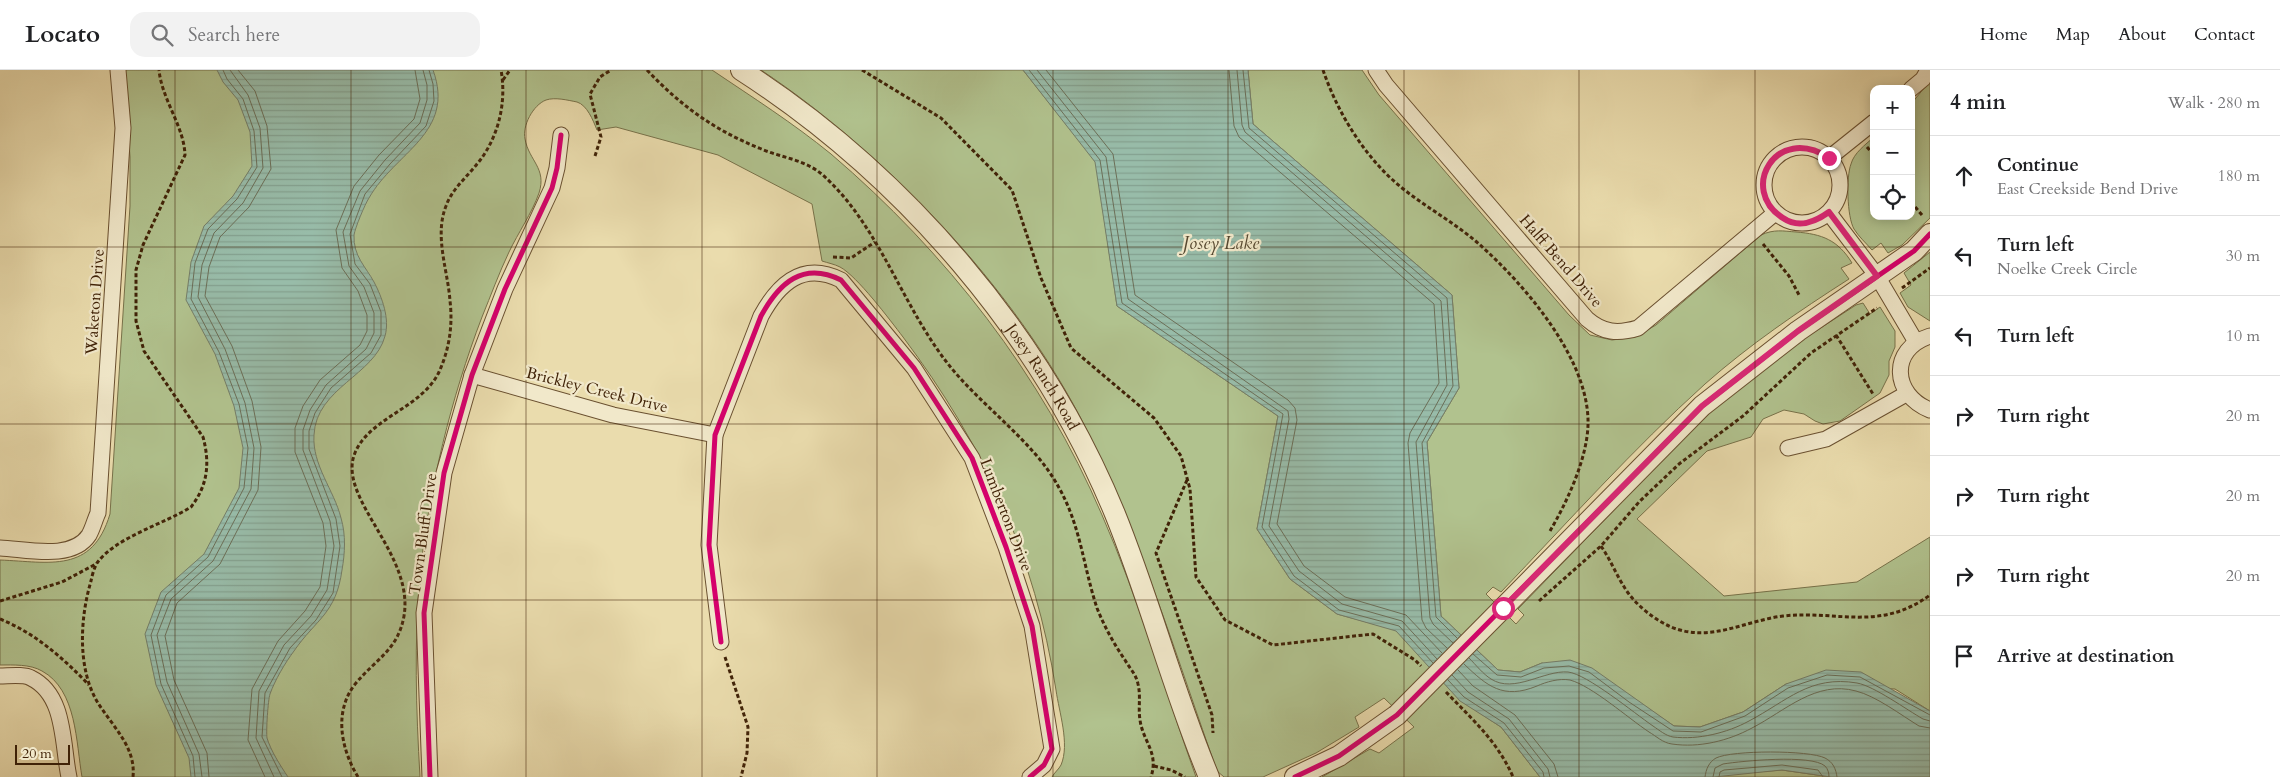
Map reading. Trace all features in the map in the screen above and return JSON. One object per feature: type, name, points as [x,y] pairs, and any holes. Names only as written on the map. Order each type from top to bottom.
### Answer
[{"type":"street","name":"Waketon Drive","points":[[0,548],[63,551],[76,546],[89,536],[98,512],[123,128],[118,70]]},
{"type":"street","name":"Josey Ranch Road","points":[[741,70],[780,95],[838,141],[892,189],[940,239],[991,300],[1043,376],[1086,450],[1114,512],[1142,581],[1196,747],[1210,777]]},
{"type":"street","name":"Halff Bend Drive","points":[[1376,70],[1392,92],[1595,326],[1616,333],[1638,328],[1775,213]]},
{"type":"street","points":[[1915,86],[1923,79],[1928,70]]},
{"type":"street","points":[[1829,158],[1870,125]]},
{"type":"street","name":"Town Bluff Drive","points":[[430,777],[424,613],[444,473],[472,375],[505,289],[552,188],[557,168],[561,135]]},
{"type":"street","points":[[1801,146],[1816,149],[1829,158],[1838,170],[1840,185],[1837,200],[1829,212],[1817,221],[1802,224],[1788,221],[1775,213],[1766,201],[1763,186],[1765,171],[1774,158],[1786,149],[1801,146]]},
{"type":"street","points":[[1829,212],[1877,276],[1890,298],[1923,339],[1906,352],[1900,366],[1900,380],[1906,394],[1917,405],[1930,410]]},
{"type":"street","points":[[1295,777],[1339,756],[1397,715],[1702,406],[1798,331],[1914,251],[1930,234]]},
{"type":"street","name":"Lumberton Drive","points":[[721,642],[709,545],[709,504],[715,435],[761,316],[769,301],[782,284],[807,273],[831,275],[841,280],[914,368],[972,458],[1006,547],[1032,626],[1052,749],[1044,765],[1030,777]]},
{"type":"street","name":"Brickley Creek Drive","points":[[472,375],[613,415],[715,435]]},
{"type":"street","points":[[1788,448],[1826,439],[1906,394]]},
{"type":"street","points":[[0,676],[30,677],[48,691],[58,712],[69,777]]},
{"type":"path","points":[[0,601],[62,582],[97,564],[118,545],[191,507],[202,490],[208,469],[207,452],[203,437],[144,351],[136,321],[136,270],[143,244],[185,155],[184,143],[164,96],[159,70]]},
{"type":"path","points":[[358,777],[345,749],[341,730],[342,715],[355,684],[394,645],[404,615],[405,597],[403,582],[394,559],[354,481],[353,458],[367,435],[425,392],[438,373],[448,346],[451,327],[442,225],[446,206],[456,188],[489,149],[500,114],[501,70]]},
{"type":"path","points":[[502,80],[510,70]]},
{"type":"path","points":[[595,156],[601,137],[590,94],[600,77],[611,70]]},
{"type":"path","points":[[862,70],[940,118],[1012,190],[1041,278],[1071,348],[1154,418],[1181,456],[1187,480],[1196,577],[1225,620],[1273,646],[1373,634],[1415,660],[1428,673]]},
{"type":"path","points":[[1323,70],[1330,90],[1344,116],[1363,146],[1383,170],[1402,188],[1478,243],[1506,270],[1542,312],[1568,353],[1584,391],[1588,426],[1580,464],[1562,509],[1547,537]]},
{"type":"path","points":[[1915,207],[1922,215]]},
{"type":"path","points":[[1753,232],[1789,276],[1800,295]]},
{"type":"path","points":[[826,256],[852,258],[875,242]]},
{"type":"path","points":[[1536,604],[1601,546],[1639,502],[1706,441],[1750,409],[1810,353],[1930,268]]},
{"type":"path","points":[[1836,335],[1882,408]]},
{"type":"path","points":[[1187,480],[1156,553],[1212,715],[1214,743]]},
{"type":"path","points":[[1601,546],[1610,558],[1630,596],[1656,619],[1695,634],[1783,616],[1853,619],[1878,617],[1904,610],[1930,595]]},
{"type":"path","points":[[90,686],[82,637],[83,614],[97,564]]},
{"type":"path","points":[[0,619],[23,630],[55,652],[90,686],[105,714],[128,746],[133,762],[133,777]]},
{"type":"path","points":[[721,642],[731,681],[748,728],[747,753],[741,777]]},
{"type":"path","points":[[1441,686],[1492,739],[1500,750],[1513,777]]},
{"type":"path","points":[[1154,766],[1171,770],[1185,777]]},
{"type":"green space","points":[[124,70],[712,70],[817,143],[873,192],[951,274],[1020,365],[1051,413],[1078,463],[1102,515],[1140,612],[1196,777],[1052,777],[1061,765],[1064,738],[1047,641],[1035,594],[1020,548],[1002,504],[958,419],[903,337],[855,279],[840,267],[822,261],[812,204],[718,155],[616,127],[597,130],[584,106],[577,102],[553,99],[546,100],[537,106],[525,128],[527,147],[541,177],[539,193],[505,260],[482,317],[451,411],[435,476],[424,542],[418,599],[416,676],[420,777],[82,777],[73,718],[62,691],[54,680],[42,671],[32,667],[0,665],[0,560],[52,562],[67,560],[80,555],[92,547],[102,533],[110,514],[130,206],[130,157]]},
{"type":"green space","points":[[761,70],[1023,70],[1096,162],[1117,306],[1278,416],[1257,529],[1290,579],[1337,614],[1396,630],[1460,700],[1501,727],[1540,777],[1322,777],[1370,749],[1379,753],[1414,727],[1384,698],[1355,717],[1359,727],[1316,753],[1263,777],[1224,777],[1217,771],[1145,565],[1112,485],[1066,391],[1032,338],[994,286],[907,189],[859,145],[810,105]]},
{"type":"green space","points":[[1248,70],[1362,70],[1379,95],[1569,315],[1590,335],[1612,340],[1635,337],[1656,325],[1761,235],[1766,233],[1783,231],[1814,234],[1828,240],[1841,249],[1852,263],[1841,268],[1849,279],[1775,329],[1705,384],[1626,460],[1501,592],[1493,587],[1486,594],[1516,624],[1524,615],[1518,609],[1686,436],[1733,391],[1782,353],[1856,305],[1863,303],[1870,314],[1880,307],[1895,331],[1895,347],[1889,361],[1889,375],[1880,393],[1840,421],[1823,424],[1804,414],[1784,410],[1763,419],[1751,437],[1707,451],[1637,519],[1724,596],[1857,582],[1930,537],[1930,711],[1895,689],[1786,684],[1743,712],[1700,727],[1674,726],[1632,698],[1542,663],[1520,672],[1498,670],[1441,616],[1427,442],[1459,388],[1452,295],[1253,124]]},
{"type":"green space","points":[[1930,81],[1930,218],[1902,245],[1888,253],[1881,243],[1872,250],[1856,232],[1852,223],[1848,197],[1849,170],[1852,160],[1857,153],[1870,141],[1870,220],[1915,220],[1915,99]]},
{"type":"green space","points":[[1930,252],[1930,321],[1908,307],[1900,293],[1911,285],[1904,273]]},
{"type":"green space","points":[[1782,770],[1831,777],[1714,777],[1718,775]]},
{"type":"water","points":[[217,70],[433,70],[438,92],[436,110],[430,126],[380,182],[365,205],[354,235],[358,255],[380,294],[387,322],[385,336],[379,350],[370,361],[335,393],[317,419],[314,435],[316,457],[334,497],[343,524],[344,557],[339,585],[330,607],[302,640],[284,666],[270,694],[267,738],[273,753],[288,777],[191,777],[189,758],[156,685],[145,634],[161,592],[204,554],[239,488],[243,448],[234,406],[215,354],[186,300],[191,262],[204,226],[233,196],[252,166],[250,132],[238,100],[223,82]]},
{"type":"water","name":"Josey Lake","points":[[1023,70],[1248,70],[1253,124],[1452,295],[1459,388],[1427,442],[1441,616],[1498,670],[1520,672],[1542,663],[1570,660],[1592,668],[1674,726],[1700,727],[1743,712],[1786,684],[1826,670],[1861,672],[1930,711],[1930,777],[1831,777],[1782,770],[1714,777],[1540,777],[1501,727],[1460,701],[1396,631],[1337,614],[1290,579],[1257,529],[1278,416],[1117,306],[1095,162]]},
{"type":"cycle path","points":[[430,777],[424,613],[444,473],[472,375],[505,289],[552,188],[557,168],[561,135]]},
{"type":"cycle path","points":[[1295,777],[1339,756],[1397,715],[1702,406],[1798,331],[1914,251],[1930,234]]},
{"type":"cycle path","points":[[721,642],[709,545],[715,435],[761,316],[768,304],[784,285],[794,278],[804,274],[827,275],[841,280],[914,368],[972,458],[1006,547],[1032,626],[1052,749],[1044,765],[1030,777]]},
{"type":"route","points":[[1503,608],[1702,406],[1798,331],[1877,276],[1829,212],[1817,221],[1802,224],[1788,221],[1775,213],[1766,201],[1763,186],[1765,171],[1774,158],[1786,149],[1801,146],[1816,149],[1829,158]]}]
